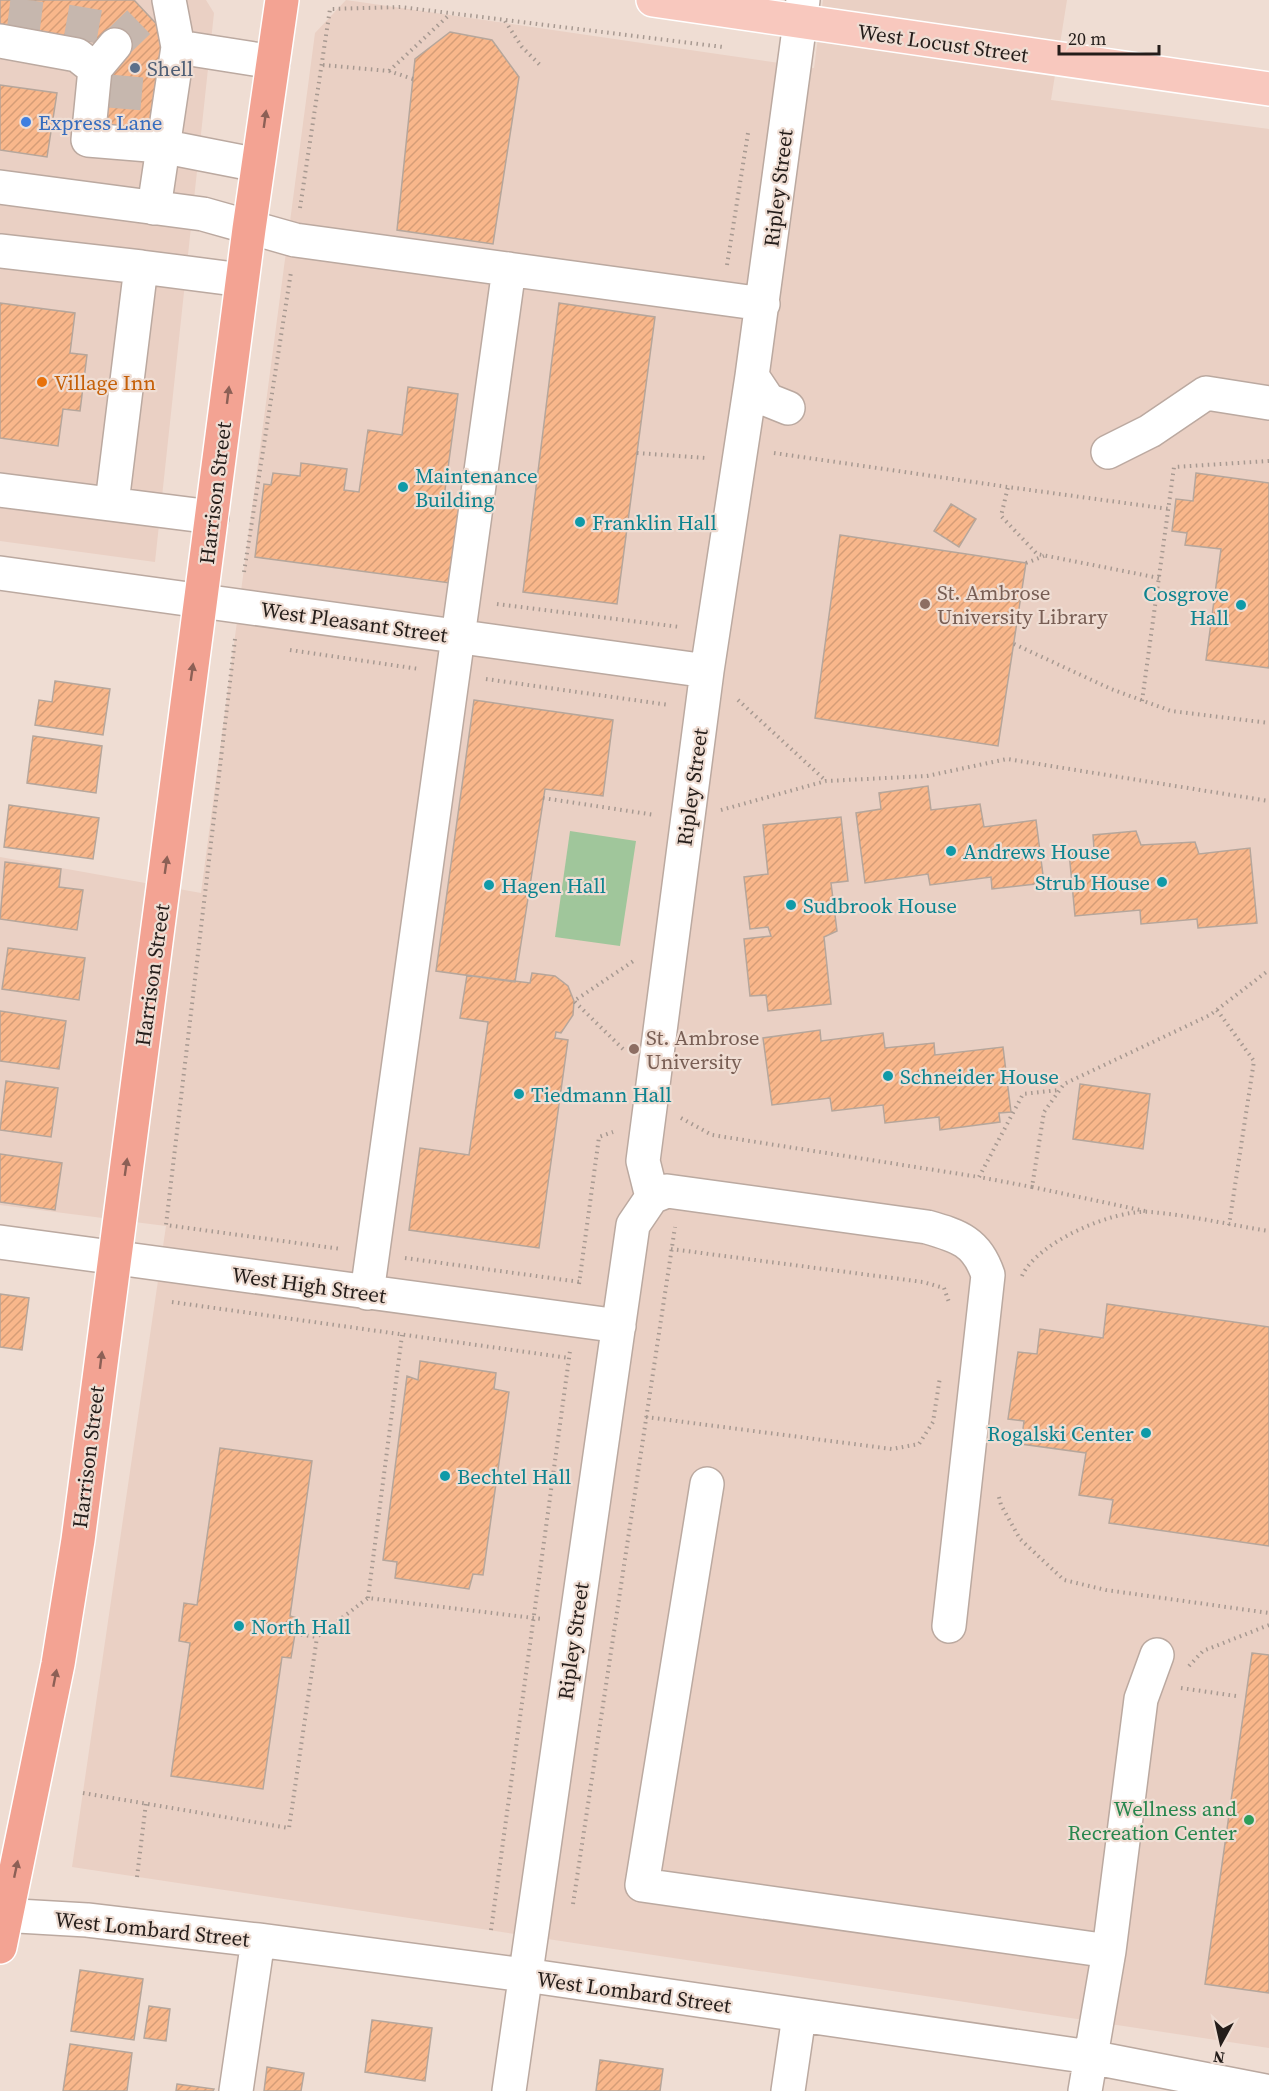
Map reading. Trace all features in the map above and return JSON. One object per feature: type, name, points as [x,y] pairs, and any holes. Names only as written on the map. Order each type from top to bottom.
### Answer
[{"type":"highway","name":"Harrison Street","points":[[0,1947],[4,1915],[58,1664],[78,1540],[242,280],[282,0]]},
{"type":"main road","name":"West Locust Street","points":[[653,0],[801,12],[1269,89]]},
{"type":"street","points":[[154,208],[161,146],[162,96],[177,47],[162,5]]},
{"type":"street","name":"Ripley Street","points":[[509,2091],[633,1225],[666,1195],[643,1161],[707,671],[763,304],[801,12]]},
{"type":"street","points":[[14,39],[95,65],[88,140],[161,146],[258,165]]},
{"type":"street","points":[[177,47],[273,62]]},
{"type":"street","points":[[0,187],[203,214],[249,229],[296,240],[763,304]]},
{"type":"street","points":[[0,251],[242,280]]},
{"type":"street","points":[[112,503],[141,267]]},
{"type":"street","points":[[368,1293],[509,269]]},
{"type":"street","points":[[752,376],[768,400],[788,408]]},
{"type":"street","points":[[1108,452],[1150,431],[1206,393],[1269,403]]},
{"type":"street","points":[[0,490],[212,517]]},
{"type":"street","name":"West Pleasant Street","points":[[0,573],[707,671]]},
{"type":"street","points":[[666,1195],[711,1198],[927,1227],[960,1236],[982,1257],[988,1275],[949,1626]]},
{"type":"street","name":"West High Street","points":[[0,1242],[618,1326]]},
{"type":"street","points":[[707,1484],[642,1886],[1109,1951]]},
{"type":"street","points":[[1085,2091],[1109,1951],[1142,1699],[1157,1655]]},
{"type":"street","name":"West Lombard Street","points":[[4,1915],[87,1920],[258,1940],[525,1976],[1090,2057],[1264,2091]]},
{"type":"street","points":[[236,2091],[258,1940]]},
{"type":"street","points":[[788,2091],[799,2016]]},
{"type":"path","points":[[166,1225],[239,606],[330,9],[401,7],[726,47]]},
{"type":"path","points":[[388,71],[450,14]]},
{"type":"path","points":[[504,21],[522,47],[541,66]]},
{"type":"path","points":[[323,65],[388,71],[413,79]]},
{"type":"path","points":[[722,298],[750,122]]},
{"type":"path","points":[[637,453],[707,459],[741,448],[1169,510]]},
{"type":"path","points":[[1142,701],[1174,467],[1269,461]]},
{"type":"path","points":[[1008,488],[1001,516],[1037,554],[1159,578]]},
{"type":"path","points":[[1026,563],[1045,556]]},
{"type":"path","points":[[1014,644],[1142,701],[1171,711],[1269,723]]},
{"type":"path","points":[[707,671],[826,781]]},
{"type":"path","points":[[543,798],[688,820],[826,781],[927,776],[1007,759],[1269,801]]},
{"type":"path","points":[[673,934],[574,1001],[650,1101],[712,1135],[978,1177],[1147,1211],[1269,1231]]},
{"type":"path","points":[[1032,1187],[1044,1112],[1064,1084],[1217,1010],[1269,970]]},
{"type":"path","points":[[1217,1010],[1254,1061],[1229,1225]]},
{"type":"path","points":[[978,1177],[1023,1094],[1060,1090]]},
{"type":"path","points":[[491,1930],[599,1137],[650,1101]]},
{"type":"path","points":[[572,1906],[672,1249],[666,1195]]},
{"type":"path","points":[[1021,1284],[1023,1273],[1054,1241],[1102,1220],[1147,1211]]},
{"type":"path","points":[[672,1249],[923,1282],[944,1288],[951,1308]]},
{"type":"path","points":[[167,1301],[569,1359]]},
{"type":"path","points":[[368,1598],[402,1335]]},
{"type":"path","points":[[646,1418],[892,1449],[919,1444],[933,1422],[941,1373]]},
{"type":"path","points":[[999,1494],[1001,1505],[1020,1539],[1064,1580],[1106,1590],[1269,1613]]},
{"type":"path","points":[[295,1634],[317,1636],[368,1598],[576,1624]]},
{"type":"path","points":[[1187,1669],[1203,1651],[1269,1625]]},
{"type":"path","points":[[83,1793],[289,1828],[317,1636]]},
{"type":"path","points":[[1183,1678],[1179,1688],[1236,1696]]},
{"type":"path","points":[[137,1877],[146,1803]]},
{"type":"shaded area","points":[[0,0],[206,0],[214,13],[155,562],[0,541]]},
{"type":"shaded area","name":"St. Ambrose University","points":[[346,0],[814,68],[823,0],[1067,0],[1051,100],[1269,129],[1269,2048],[72,1867],[166,1226],[0,1205],[0,857],[201,893],[315,33]]},
{"type":"green space","points":[[570,831],[636,841],[620,946],[555,937]]},
{"type":"building","name":"Shell","points":[[0,0],[134,0],[164,32],[149,133],[103,127],[115,45],[0,28]]},
{"type":"building","points":[[450,32],[492,40],[519,77],[493,244],[397,230],[415,59]]},
{"type":"building","name":"Express Lane","points":[[0,85],[57,93],[47,157],[0,150]]},
{"type":"building","name":"Village Inn","points":[[0,303],[75,313],[70,353],[87,355],[80,411],[63,409],[58,446],[0,438]]},
{"type":"building","name":"Franklin Hall","points":[[559,303],[655,317],[617,604],[523,592]]},
{"type":"building","name":"Maintenance Building","points":[[408,387],[458,394],[443,505],[459,508],[450,583],[255,557],[264,484],[271,485],[273,473],[300,476],[301,463],[347,469],[344,490],[359,492],[368,430],[402,435]]},
{"type":"building","name":"Cosgrove Hall","points":[[1196,473],[1269,483],[1269,668],[1206,660],[1221,549],[1185,545],[1187,533],[1172,531],[1176,499],[1193,501]]},
{"type":"building","points":[[951,504],[976,519],[959,547],[934,531]]},
{"type":"building","name":"St. Ambrose University Library","points":[[840,535],[1026,563],[998,746],[815,718]]},
{"type":"building","points":[[55,681],[110,689],[103,735],[35,725],[39,700],[52,702]]},
{"type":"building","name":"Hagen Hall","points":[[474,700],[613,720],[603,796],[545,789],[515,982],[436,971]]},
{"type":"building","points":[[33,736],[102,746],[96,793],[27,783]]},
{"type":"building","name":"Andrews House","points":[[928,786],[931,810],[980,804],[984,827],[1036,820],[1044,883],[992,889],[991,877],[930,885],[928,874],[865,883],[856,813],[881,809],[879,793]]},
{"type":"building","points":[[9,805],[99,818],[93,859],[4,847]]},
{"type":"building","name":"Sudbrook House","points":[[841,817],[848,881],[831,883],[837,931],[824,937],[831,1004],[768,1011],[766,995],[750,996],[744,939],[771,936],[768,927],[750,929],[744,877],[768,874],[763,825]]},
{"type":"building","name":"Strub House","points":[[1136,831],[1141,845],[1195,842],[1199,854],[1250,848],[1257,923],[1198,928],[1197,919],[1141,924],[1140,910],[1075,916],[1069,852],[1094,849],[1093,835]]},
{"type":"building","points":[[5,862],[61,869],[59,887],[83,890],[77,930],[0,919]]},
{"type":"building","points":[[8,948],[85,958],[79,1000],[2,989]]},
{"type":"building","name":"Tiedmann Hall","points":[[532,973],[555,976],[568,986],[574,1001],[573,1015],[561,1033],[556,1032],[555,1038],[568,1040],[539,1248],[409,1230],[420,1148],[469,1155],[488,1022],[460,1018],[467,975],[530,983]]},
{"type":"building","points":[[0,1011],[66,1021],[59,1069],[0,1061]]},
{"type":"building","name":"Schneider House","points":[[820,1030],[821,1041],[883,1033],[885,1048],[934,1043],[935,1055],[1003,1047],[1011,1112],[999,1113],[1000,1122],[940,1130],[939,1117],[885,1123],[883,1105],[832,1111],[830,1098],[772,1105],[763,1038]]},
{"type":"building","points":[[6,1081],[58,1088],[51,1137],[0,1130]]},
{"type":"building","points":[[1080,1084],[1150,1094],[1143,1149],[1073,1139]]},
{"type":"building","points":[[0,1154],[62,1163],[55,1210],[0,1202]]},
{"type":"building","points":[[0,1294],[29,1298],[22,1350],[0,1347]]},
{"type":"building","name":"Rogalski Center","points":[[1107,1304],[1269,1327],[1269,1546],[1109,1523],[1113,1500],[1079,1495],[1086,1453],[1021,1444],[1024,1421],[1008,1419],[1018,1352],[1037,1354],[1040,1329],[1103,1338]]},
{"type":"building","name":"Bechtel Hall","points":[[420,1361],[496,1373],[494,1389],[509,1392],[483,1575],[473,1574],[469,1589],[395,1578],[397,1562],[383,1560],[407,1376],[418,1380]]},
{"type":"building","name":"North Hall","points":[[220,1448],[312,1461],[290,1616],[297,1618],[295,1634],[291,1658],[282,1657],[263,1789],[171,1776],[190,1643],[179,1641],[184,1603],[197,1605]]},
{"type":"building","name":"Wellness and Recreation Center","points":[[1252,1653],[1269,1655],[1269,1993],[1205,1984]]},
{"type":"building","points":[[80,1970],[143,1979],[134,2040],[71,2031]]},
{"type":"building","points":[[149,2006],[170,2009],[166,2041],[144,2038]]},
{"type":"building","points":[[372,2020],[432,2028],[425,2081],[365,2072]]},
{"type":"building","points":[[70,2044],[132,2053],[127,2091],[63,2091]]},
{"type":"building","points":[[600,2060],[663,2069],[660,2091],[596,2091]]},
{"type":"building","points":[[267,2067],[304,2073],[301,2091],[264,2091]]},
{"type":"building","points":[[177,2084],[214,2089],[213,2091],[176,2091]]},
{"type":"tunnel","points":[[23,32],[27,0]]},
{"type":"tunnel","points":[[80,40],[87,0]]},
{"type":"tunnel","points":[[115,45],[147,14]]},
{"type":"tunnel","points":[[109,91],[155,95]]},
{"type":"place","name":"Shell","points":[[135,68]]},
{"type":"place","name":"Express Lane","points":[[26,122]]},
{"type":"place","name":"Village Inn","points":[[42,382]]},
{"type":"place","name":"Maintenance Building","points":[[403,487]]},
{"type":"place","name":"Franklin Hall","points":[[580,522]]},
{"type":"place","name":"St. Ambrose University Library","points":[[925,604]]},
{"type":"place","name":"Cosgrove Hall","points":[[1241,605]]},
{"type":"place","name":"Andrews House","points":[[951,851]]},
{"type":"place","name":"Strub House","points":[[1162,882]]},
{"type":"place","name":"Hagen Hall","points":[[489,885]]},
{"type":"place","name":"Sudbrook House","points":[[791,905]]},
{"type":"place","name":"St. Ambrose University","points":[[634,1049]]},
{"type":"place","name":"Schneider House","points":[[888,1076]]},
{"type":"place","name":"Tiedmann Hall","points":[[519,1094]]},
{"type":"place","name":"Rogalski Center","points":[[1146,1433]]},
{"type":"place","name":"Bechtel Hall","points":[[445,1476]]},
{"type":"place","name":"North Hall","points":[[239,1626]]},
{"type":"place","name":"Wellness and Recreation Center","points":[[1249,1820]]}]
